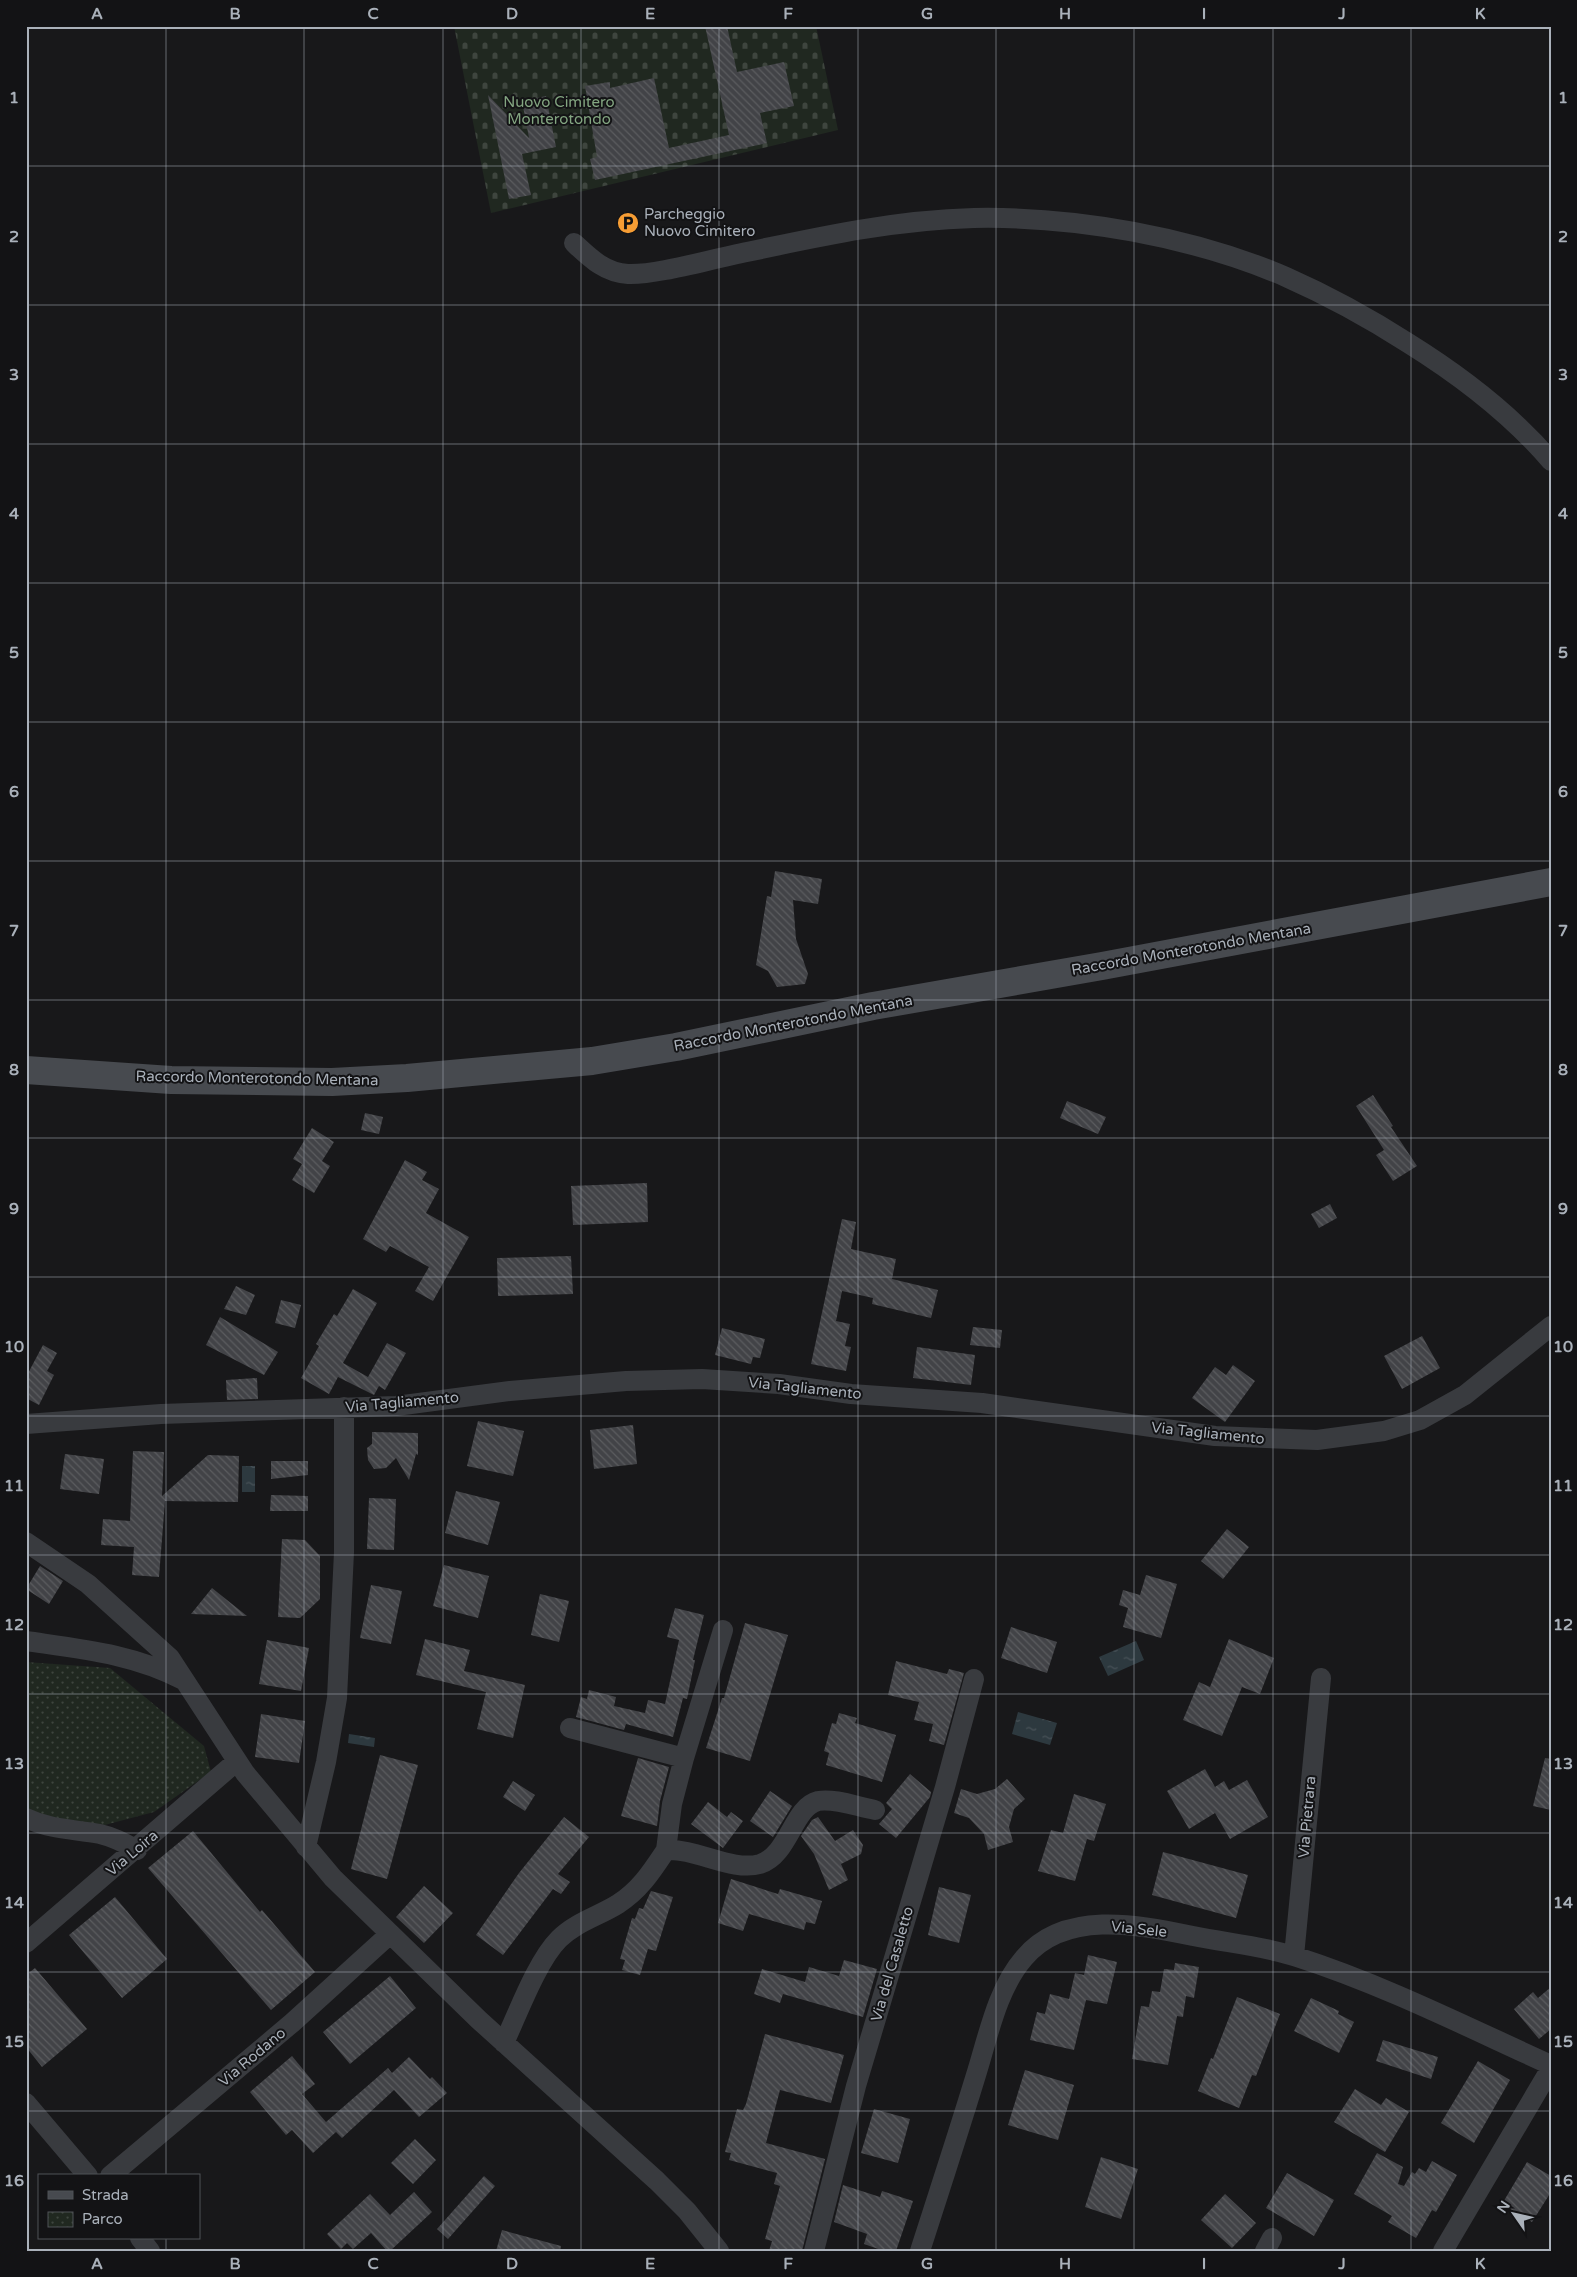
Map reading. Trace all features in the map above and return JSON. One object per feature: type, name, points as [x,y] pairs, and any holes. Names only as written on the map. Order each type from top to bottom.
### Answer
[{"type":"main road","name":"Raccordo Monterotondo Mentana","points":[[26,1070],[171,1080],[332,1082],[399,1079],[592,1061],[676,1047],[872,1006],[1112,964],[1551,882]]},
{"type":"street","points":[[574,243],[598,265],[613,272],[627,274],[667,268],[810,238],[936,220],[975,218],[1056,222],[1175,242],[1224,255],[1284,276],[1366,317],[1438,362],[1487,398],[1514,420],[1551,461]]},
{"type":"street","name":"Via Tagliamento","points":[[26,1424],[121,1416],[396,1406],[510,1392],[626,1381],[702,1379],[780,1384],[851,1394],[982,1403],[1215,1436],[1317,1440],[1384,1432],[1420,1420],[1465,1395],[1551,1326]]},
{"type":"street","points":[[306,1847],[326,1762],[337,1698],[344,1552],[344,1408]]},
{"type":"street","points":[[27,1543],[71,1571],[102,1596],[170,1658],[237,1761],[306,1847],[352,1897],[504,2043],[657,2181],[687,2211],[719,2251]]},
{"type":"street","points":[[504,2043],[540,1968],[553,1947],[572,1929],[630,1895],[648,1876],[666,1850],[670,1812],[684,1758],[723,1630]]},
{"type":"street","points":[[26,1641],[121,1655],[153,1666],[184,1680]]},
{"type":"street","name":"Via del Casaletto","points":[[814,2251],[856,2086],[974,1678]]},
{"type":"street","name":"Via Pietrara","points":[[1294,1956],[1321,1678]]},
{"type":"street","points":[[570,1728],[684,1758]]},
{"type":"street","name":"Via Loira","points":[[26,1943],[237,1761]]},
{"type":"street","points":[[666,1850],[685,1850],[738,1864],[760,1864],[778,1851],[803,1813],[813,1803],[830,1801],[875,1810]]},
{"type":"street","points":[[26,1818],[41,1826],[69,1832],[100,1834],[121,1841],[136,1850]]},
{"type":"street","name":"Via Sele","points":[[920,2251],[1000,2004],[1014,1970],[1034,1948],[1048,1938],[1072,1929],[1113,1925],[1149,1928],[1294,1956],[1394,1993],[1551,2067]]},
{"type":"street","name":"Via Rodano","points":[[112,2174],[292,2023],[390,1934]]},
{"type":"street","points":[[1444,2251],[1551,2067]]},
{"type":"street","points":[[26,2104],[86,2174]]},
{"type":"street","points":[[142,2240],[150,2251]]},
{"type":"green space","name":"Nuovo Cimitero Monterotondo","points":[[454,26],[816,26],[838,130],[491,213]]},
{"type":"green space","points":[[26,1662],[110,1668],[204,1746],[211,1772],[154,1812],[101,1826],[26,1811]]},
{"type":"water","points":[[242,1466],[255,1466],[255,1492],[242,1492]]},
{"type":"water","points":[[1136,1641],[1144,1660],[1108,1676],[1099,1657]]},
{"type":"water","points":[[1018,1712],[1057,1723],[1050,1745],[1012,1734]]},
{"type":"water","points":[[349,1734],[375,1738],[374,1747],[348,1743]]},
{"type":"building","points":[[705,26],[727,26],[737,72],[784,62],[794,106],[760,113],[767,143],[595,180],[590,159],[597,157],[585,86],[610,82],[610,88],[654,78],[669,148],[729,135]]},
{"type":"building","points":[[488,95],[529,138],[522,101],[546,96],[556,147],[522,154],[531,195],[509,199]]},
{"type":"building","points":[[775,871],[822,879],[818,904],[793,900],[796,939],[808,974],[805,984],[777,987],[768,971],[756,965],[767,896],[771,897]]},
{"type":"building","points":[[1373,1095],[1393,1126],[1391,1127],[1417,1166],[1393,1181],[1376,1155],[1384,1150],[1356,1106]]},
{"type":"building","points":[[1067,1101],[1106,1117],[1098,1134],[1060,1118]]},
{"type":"building","points":[[365,1113],[383,1117],[379,1134],[361,1130]]},
{"type":"building","points":[[312,1128],[334,1142],[322,1161],[330,1166],[314,1193],[292,1180],[302,1164],[293,1159]]},
{"type":"building","points":[[405,1160],[427,1172],[422,1180],[439,1189],[426,1213],[469,1237],[433,1301],[415,1291],[429,1267],[390,1246],[386,1252],[363,1239]]},
{"type":"building","points":[[647,1183],[648,1222],[573,1225],[571,1186]]},
{"type":"building","points":[[1330,1204],[1337,1218],[1319,1228],[1311,1214]]},
{"type":"building","points":[[842,1219],[856,1222],[851,1249],[896,1259],[892,1279],[938,1290],[931,1318],[872,1304],[873,1298],[842,1291],[836,1321],[850,1324],[845,1346],[851,1347],[846,1371],[811,1364]]},
{"type":"building","points":[[571,1256],[573,1294],[498,1296],[497,1258]]},
{"type":"building","points":[[236,1286],[255,1295],[246,1315],[224,1309]]},
{"type":"building","points":[[353,1289],[377,1303],[343,1363],[368,1377],[387,1343],[406,1353],[385,1390],[379,1386],[374,1395],[338,1377],[329,1394],[301,1378],[319,1346],[316,1344],[334,1314],[337,1316]]},
{"type":"building","points":[[281,1300],[301,1305],[295,1328],[275,1323]]},
{"type":"building","points":[[220,1317],[278,1352],[264,1375],[206,1345]]},
{"type":"building","points":[[973,1327],[1002,1330],[1000,1348],[970,1345]]},
{"type":"building","points":[[722,1328],[765,1339],[760,1358],[753,1357],[751,1364],[715,1355]]},
{"type":"building","points":[[1422,1336],[1440,1368],[1402,1389],[1384,1356]]},
{"type":"building","points":[[43,1345],[57,1353],[47,1371],[54,1375],[39,1405],[26,1398],[26,1377]]},
{"type":"building","points":[[917,1347],[975,1355],[971,1385],[913,1378]]},
{"type":"building","points":[[1233,1365],[1255,1381],[1225,1422],[1192,1398],[1215,1367],[1226,1375]]},
{"type":"building","points":[[257,1378],[258,1399],[227,1400],[226,1380]]},
{"type":"building","points":[[478,1421],[524,1431],[513,1476],[467,1466]]},
{"type":"building","points":[[633,1425],[637,1464],[594,1469],[590,1430]]},
{"type":"building","points":[[372,1432],[418,1433],[418,1455],[416,1454],[409,1480],[396,1458],[386,1468],[374,1469],[368,1460],[367,1448],[372,1444]]},
{"type":"building","points":[[133,1451],[164,1452],[162,1496],[208,1455],[239,1456],[238,1502],[165,1501],[159,1577],[132,1575],[134,1547],[101,1545],[103,1519],[130,1521]]},
{"type":"building","points":[[65,1454],[104,1459],[99,1494],[60,1489]]},
{"type":"building","points":[[271,1461],[308,1461],[308,1475],[271,1479]]},
{"type":"building","points":[[456,1491],[500,1502],[488,1545],[445,1533]]},
{"type":"building","points":[[271,1495],[308,1496],[308,1511],[270,1511]]},
{"type":"building","points":[[369,1498],[396,1499],[394,1550],[367,1549]]},
{"type":"building","points":[[1227,1529],[1249,1547],[1223,1579],[1201,1561]]},
{"type":"building","points":[[282,1539],[305,1540],[320,1556],[320,1599],[300,1618],[278,1617]]},
{"type":"building","points":[[444,1565],[489,1576],[478,1618],[433,1606]]},
{"type":"building","points":[[40,1566],[63,1581],[49,1604],[26,1589]]},
{"type":"building","points":[[1146,1575],[1177,1584],[1161,1638],[1123,1627],[1128,1608],[1119,1605],[1123,1590],[1140,1595]]},
{"type":"building","points":[[371,1585],[402,1591],[391,1644],[360,1638]]},
{"type":"building","points":[[212,1588],[247,1616],[191,1614]]},
{"type":"building","points":[[540,1594],[569,1601],[559,1642],[531,1635]]},
{"type":"building","points":[[675,1608],[704,1615],[693,1660],[695,1660],[687,1699],[683,1698],[673,1737],[626,1724],[624,1730],[576,1717],[581,1697],[587,1699],[589,1690],[616,1697],[614,1706],[645,1713],[648,1700],[665,1704],[679,1640],[667,1637]]},
{"type":"building","points":[[745,1623],[788,1635],[750,1761],[706,1748],[722,1698],[724,1698]]},
{"type":"building","points":[[1011,1627],[1057,1642],[1047,1673],[1001,1658]]},
{"type":"building","points":[[425,1639],[470,1650],[464,1671],[525,1685],[513,1738],[477,1729],[486,1692],[416,1675]]},
{"type":"building","points":[[1229,1639],[1274,1658],[1260,1694],[1242,1687],[1222,1736],[1183,1720],[1199,1682],[1210,1687]]},
{"type":"building","points":[[267,1640],[309,1648],[301,1691],[259,1684]]},
{"type":"building","points":[[896,1661],[947,1674],[949,1669],[964,1673],[944,1745],[929,1741],[933,1724],[914,1720],[919,1702],[888,1695]]},
{"type":"building","points":[[839,1713],[857,1718],[855,1723],[896,1735],[882,1782],[826,1765],[829,1753],[824,1751],[832,1723],[836,1724]]},
{"type":"building","points":[[261,1714],[305,1721],[299,1763],[255,1757]]},
{"type":"building","points":[[380,1755],[418,1765],[387,1879],[351,1869]]},
{"type":"building","points":[[638,1758],[669,1767],[660,1801],[657,1826],[621,1816]]},
{"type":"building","points":[[1545,1758],[1551,1759],[1551,1810],[1533,1806]]},
{"type":"building","points":[[1205,1769],[1215,1787],[1224,1781],[1229,1790],[1247,1780],[1268,1817],[1230,1839],[1215,1813],[1189,1829],[1167,1791]]},
{"type":"building","points":[[910,1774],[931,1792],[930,1797],[896,1838],[879,1824],[892,1809],[886,1803]]},
{"type":"building","points":[[1007,1779],[1025,1799],[1014,1809],[1009,1827],[1013,1842],[988,1850],[984,1834],[969,1818],[954,1813],[961,1789],[977,1794],[995,1789]]},
{"type":"building","points":[[513,1781],[535,1795],[525,1811],[503,1797]]},
{"type":"building","points":[[770,1791],[792,1806],[773,1837],[750,1821]]},
{"type":"building","points":[[1074,1794],[1106,1804],[1094,1841],[1087,1839],[1075,1881],[1038,1871],[1051,1830],[1063,1833]]},
{"type":"building","points":[[708,1802],[727,1817],[731,1812],[743,1821],[723,1848],[691,1824]]},
{"type":"building","points":[[564,1817],[589,1837],[558,1874],[570,1882],[561,1894],[553,1889],[503,1955],[476,1935],[519,1873]]},
{"type":"building","points":[[818,1817],[835,1841],[853,1830],[863,1845],[861,1854],[841,1864],[848,1880],[829,1890],[814,1854],[801,1836],[812,1820]]},
{"type":"building","points":[[193,1831],[260,1912],[262,1910],[315,1972],[271,2010],[148,1868]]},
{"type":"building","points":[[1163,1852],[1248,1875],[1236,1918],[1152,1895]]},
{"type":"building","points":[[731,1879],[778,1894],[780,1889],[822,1901],[815,1924],[806,1922],[804,1930],[749,1914],[743,1931],[718,1923]]},
{"type":"building","points":[[424,1886],[453,1913],[424,1943],[396,1917]]},
{"type":"building","points":[[939,1887],[971,1895],[959,1943],[928,1935]]},
{"type":"building","points":[[651,1891],[673,1897],[656,1951],[648,1949],[640,1975],[622,1970],[625,1960],[620,1959],[632,1918],[635,1919],[639,1908],[643,1909]]},
{"type":"building","points":[[115,1897],[167,1959],[122,1998],[69,1935]]},
{"type":"building","points":[[1088,1955],[1117,1962],[1107,2004],[1086,2000],[1074,2050],[1030,2040],[1037,2012],[1045,2014],[1050,1994],[1069,1999],[1075,1973],[1084,1975]]},
{"type":"building","points":[[844,1960],[877,1969],[863,2017],[783,1994],[780,2003],[754,1994],[762,1969],[805,1982],[809,1967],[839,1976]]},
{"type":"building","points":[[1175,1963],[1199,1967],[1194,1998],[1186,1996],[1183,2017],[1177,2016],[1168,2065],[1132,2059],[1141,2006],[1149,2007],[1152,1991],[1160,1992],[1164,1969],[1174,1970]]},
{"type":"building","points":[[35,1968],[87,2029],[42,2067],[26,2047],[26,1975]]},
{"type":"building","points":[[390,1976],[416,2008],[350,2064],[323,2032]]},
{"type":"building","points":[[1551,1987],[1551,2029],[1539,2039],[1514,2009],[1533,1992],[1538,1998]]},
{"type":"building","points":[[1237,1997],[1280,2014],[1256,2076],[1252,2075],[1239,2108],[1198,2091],[1211,2058],[1213,2059]]},
{"type":"building","points":[[1311,1998],[1339,2011],[1338,2014],[1354,2022],[1339,2053],[1294,2031]]},
{"type":"building","points":[[765,2034],[844,2055],[831,2103],[780,2090],[766,2143],[825,2159],[802,2251],[769,2251],[772,2241],[765,2239],[780,2186],[774,2184],[777,2173],[729,2160],[731,2153],[725,2152],[737,2109],[743,2110],[746,2104]]},
{"type":"building","points":[[1383,2040],[1438,2057],[1431,2079],[1376,2061]]},
{"type":"building","points":[[292,2056],[315,2084],[302,2094],[326,2122],[388,2068],[392,2073],[409,2057],[430,2079],[432,2077],[447,2093],[419,2117],[394,2090],[342,2138],[336,2132],[313,2153],[292,2130],[286,2135],[250,2092]]},
{"type":"building","points":[[1478,2061],[1510,2080],[1474,2143],[1441,2123]]},
{"type":"building","points":[[1025,2070],[1074,2085],[1058,2140],[1008,2125]]},
{"type":"building","points":[[1355,2089],[1381,2105],[1386,2098],[1409,2112],[1385,2152],[1334,2122]]},
{"type":"building","points":[[874,2109],[910,2119],[898,2163],[861,2153]]},
{"type":"building","points":[[415,2139],[436,2160],[413,2184],[391,2163]]},
{"type":"building","points":[[1377,2153],[1403,2167],[1398,2184],[1404,2186],[1412,2172],[1415,2174],[1419,2168],[1426,2172],[1432,2161],[1457,2175],[1436,2212],[1432,2210],[1416,2238],[1388,2222],[1392,2216],[1354,2194]]},
{"type":"building","points":[[1101,2157],[1138,2169],[1121,2219],[1085,2207]]},
{"type":"building","points":[[1527,2162],[1551,2176],[1551,2192],[1532,2222],[1502,2204]]},
{"type":"building","points":[[1287,2173],[1334,2200],[1314,2236],[1266,2208]]},
{"type":"building","points":[[484,2176],[495,2186],[448,2239],[437,2229]]},
{"type":"building","points":[[843,2185],[880,2197],[882,2191],[913,2201],[896,2251],[884,2251],[864,2244],[867,2234],[834,2222]]},
{"type":"building","points":[[414,2192],[432,2212],[390,2251],[387,2251],[371,2233],[353,2249],[347,2243],[341,2249],[327,2234],[370,2194],[390,2215]]},
{"type":"building","points":[[1225,2194],[1256,2223],[1232,2248],[1201,2220]]},
{"type":"building","points":[[502,2230],[561,2246],[560,2251],[496,2251]]},
{"type":"place","name":"Parcheggio Nuovo Cimitero","points":[[628,223]]}]
